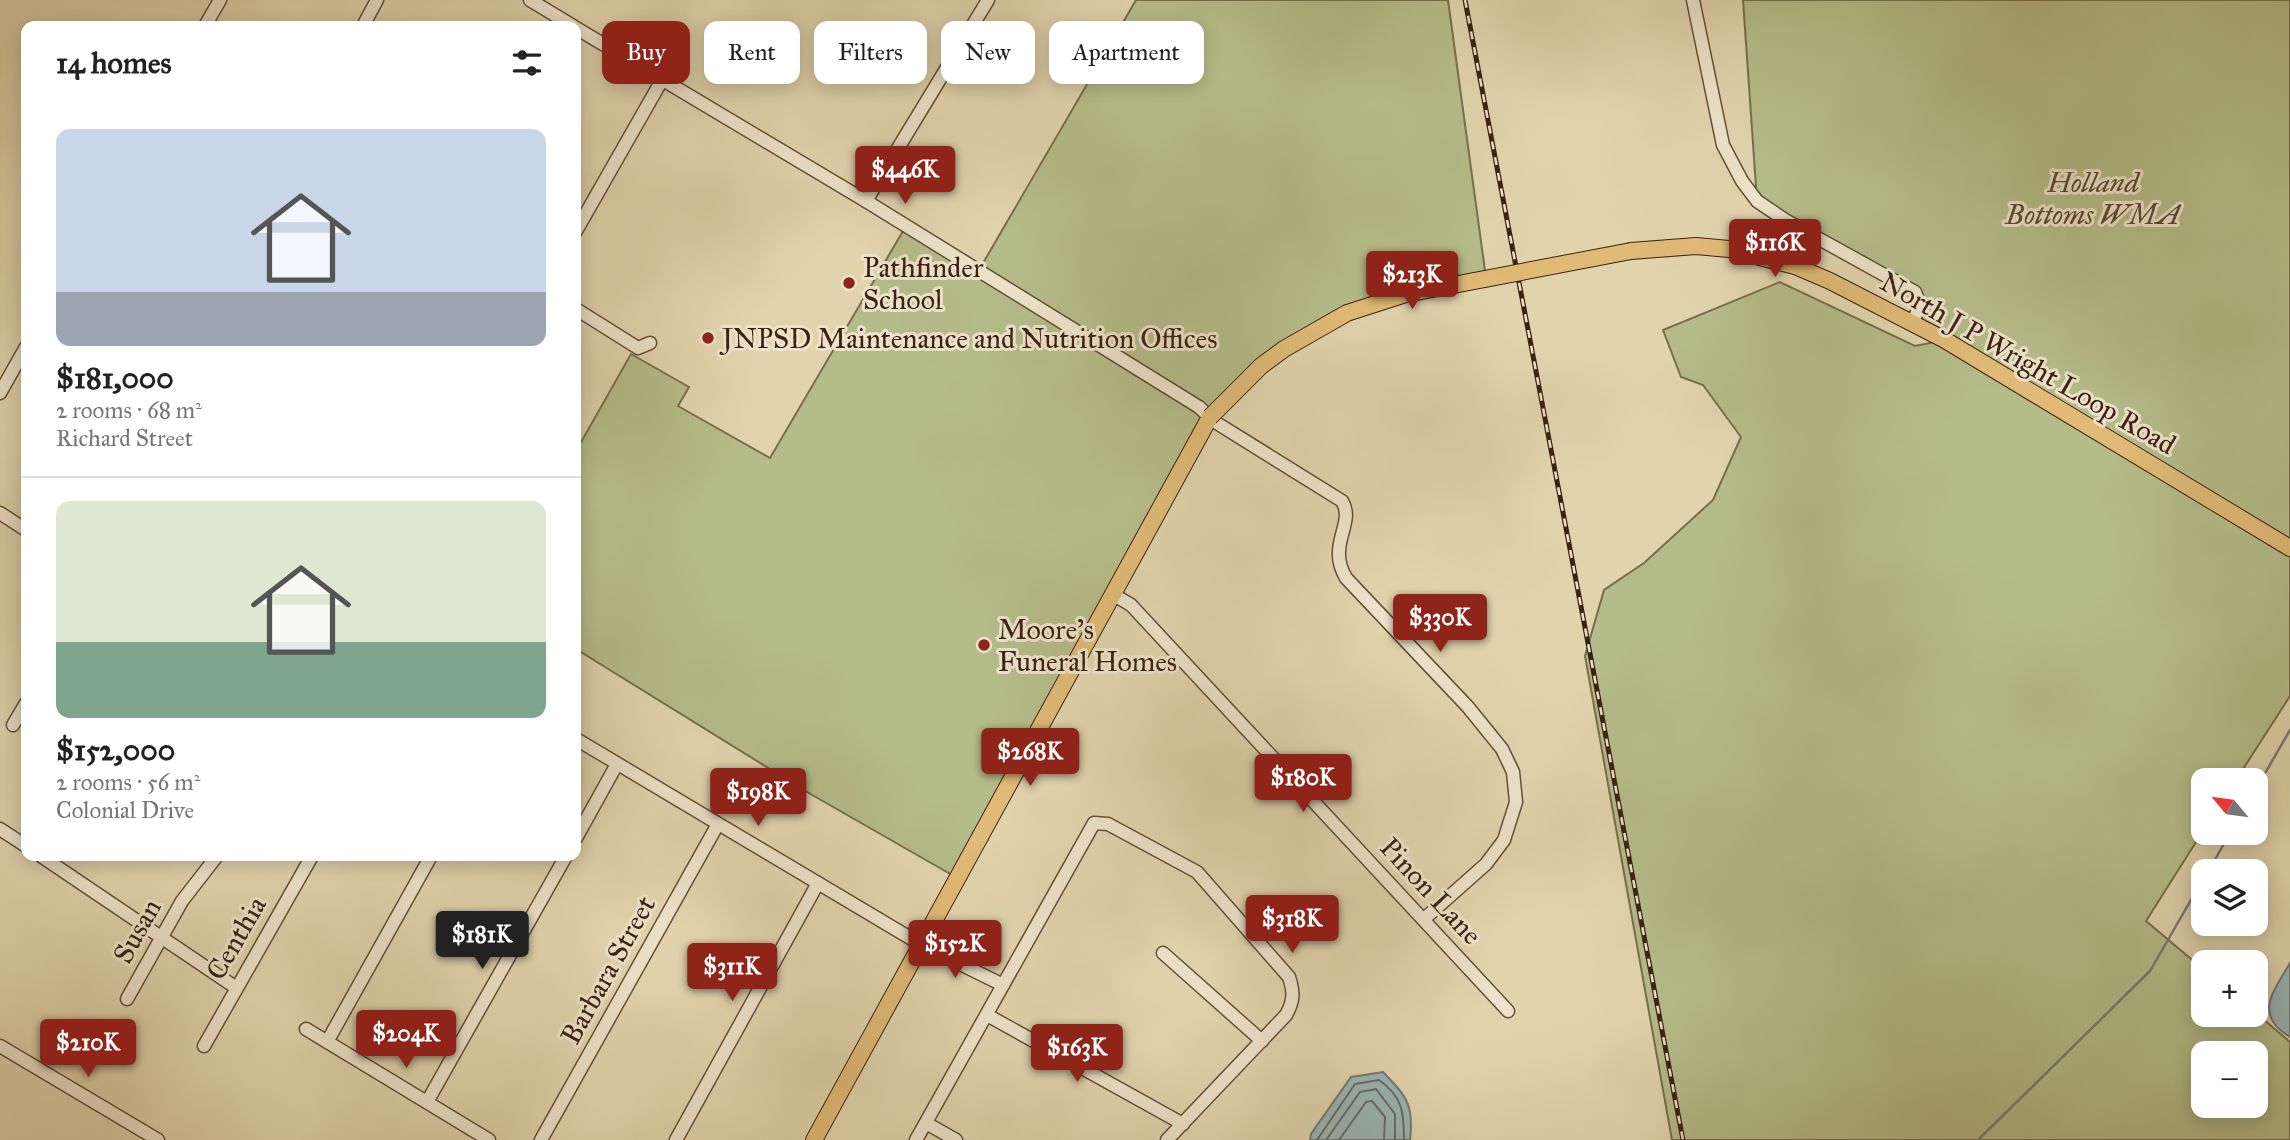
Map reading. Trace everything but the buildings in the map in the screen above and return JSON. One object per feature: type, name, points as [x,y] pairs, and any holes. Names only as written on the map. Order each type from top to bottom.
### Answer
[{"type":"main road","name":"North J P Wright Loop Road","points":[[814,1140],[1210,416],[1276,354],[1348,313],[1406,294],[1631,251],[1696,246],[1759,256],[1807,271],[1945,340],[2290,548]]},
{"type":"street","points":[[208,21],[220,0]]},
{"type":"street","points":[[366,21],[377,0]]},
{"type":"street","points":[[530,0],[564,21]]},
{"type":"street","points":[[866,201],[988,0]]},
{"type":"street","points":[[1693,0],[1723,145],[1742,181],[1757,201],[1785,219],[1915,292],[1920,305],[1912,324]]},
{"type":"street","points":[[581,31],[602,44]]},
{"type":"street","points":[[581,222],[660,84]]},
{"type":"street","points":[[669,84],[1075,328],[1210,416],[1215,422],[1342,501],[1348,515],[1337,551],[1346,578],[1468,707],[1507,758],[1513,772],[1516,802],[1504,840],[1486,864],[1424,919]]},
{"type":"street","points":[[581,312],[638,348],[650,343]]},
{"type":"street","points":[[0,393],[21,356]]},
{"type":"street","points":[[0,513],[21,527]]},
{"type":"street","name":"Pinon Lane","points":[[1114,595],[1131,605],[1508,1011]]},
{"type":"street","points":[[13,725],[21,711]]},
{"type":"street","points":[[581,742],[922,945],[1003,985]]},
{"type":"street","points":[[581,829],[617,764]]},
{"type":"street","points":[[916,1140],[1094,823],[1108,824],[1197,872],[1289,977],[1293,1003],[1286,1015],[1167,1140]]},
{"type":"street","name":"Barbara Street","points":[[541,1140],[718,824]]},
{"type":"street","points":[[0,829],[21,843]]},
{"type":"street","points":[[49,861],[235,987]]},
{"type":"street","name":"Susan","points":[[127,999],[182,901],[213,861]]},
{"type":"street","name":"Centhia","points":[[204,1046],[235,987],[309,861]]},
{"type":"street","points":[[327,1042],[428,861]]},
{"type":"street","points":[[427,1102],[563,861]]},
{"type":"street","points":[[676,1140],[818,883]]},
{"type":"street","points":[[1163,953],[1262,1041]]},
{"type":"street","points":[[987,1015],[1183,1124]]},
{"type":"street","points":[[306,1029],[489,1140]]},
{"type":"street","points":[[0,1046],[158,1140]]},
{"type":"street","points":[[926,1123],[956,1140]]},
{"type":"green space","points":[[1136,0],[1448,0],[1486,278],[1323,325],[1226,402],[959,879],[807,792],[581,652],[581,442],[631,354],[689,387],[678,406],[770,458],[906,226],[979,270],[1087,84],[1204,84],[1204,21],[1124,21]]},
{"type":"green space","name":"Holland Bottoms WMA","points":[[1743,0],[2290,0],[2290,696],[2244,768],[2191,768],[2191,845],[2194,845],[2146,921],[2191,959],[2191,1027],[2268,1027],[2268,1023],[2290,1042],[2290,1140],[1672,1140],[1585,656],[1604,590],[1644,563],[1713,500],[1741,437],[1703,385],[1681,377],[1663,330],[1780,282],[1915,346],[1945,340],[1914,322],[1915,292],[1757,201]]},
{"type":"water","points":[[2290,963],[2290,1037],[2279,1029],[2269,1012],[2273,993]]},
{"type":"water","points":[[1383,1072],[1407,1102],[1411,1118],[1410,1140],[1310,1140],[1311,1134],[1351,1077]]},
{"type":"waterway","points":[[2268,768],[2290,730]]},
{"type":"waterway","points":[[2215,859],[2223,845]]},
{"type":"waterway","points":[[1978,1140],[2150,971],[2191,900]]},
{"type":"railway","points":[[1465,0],[1683,1140]]},
{"type":"place","name":"Pathfinder School","points":[[849,283]]},
{"type":"place","name":"JNPSD Maintenance and Nutrition Offices","points":[[708,338]]},
{"type":"place","name":"Moore's Funeral Homes","points":[[984,645]]}]
